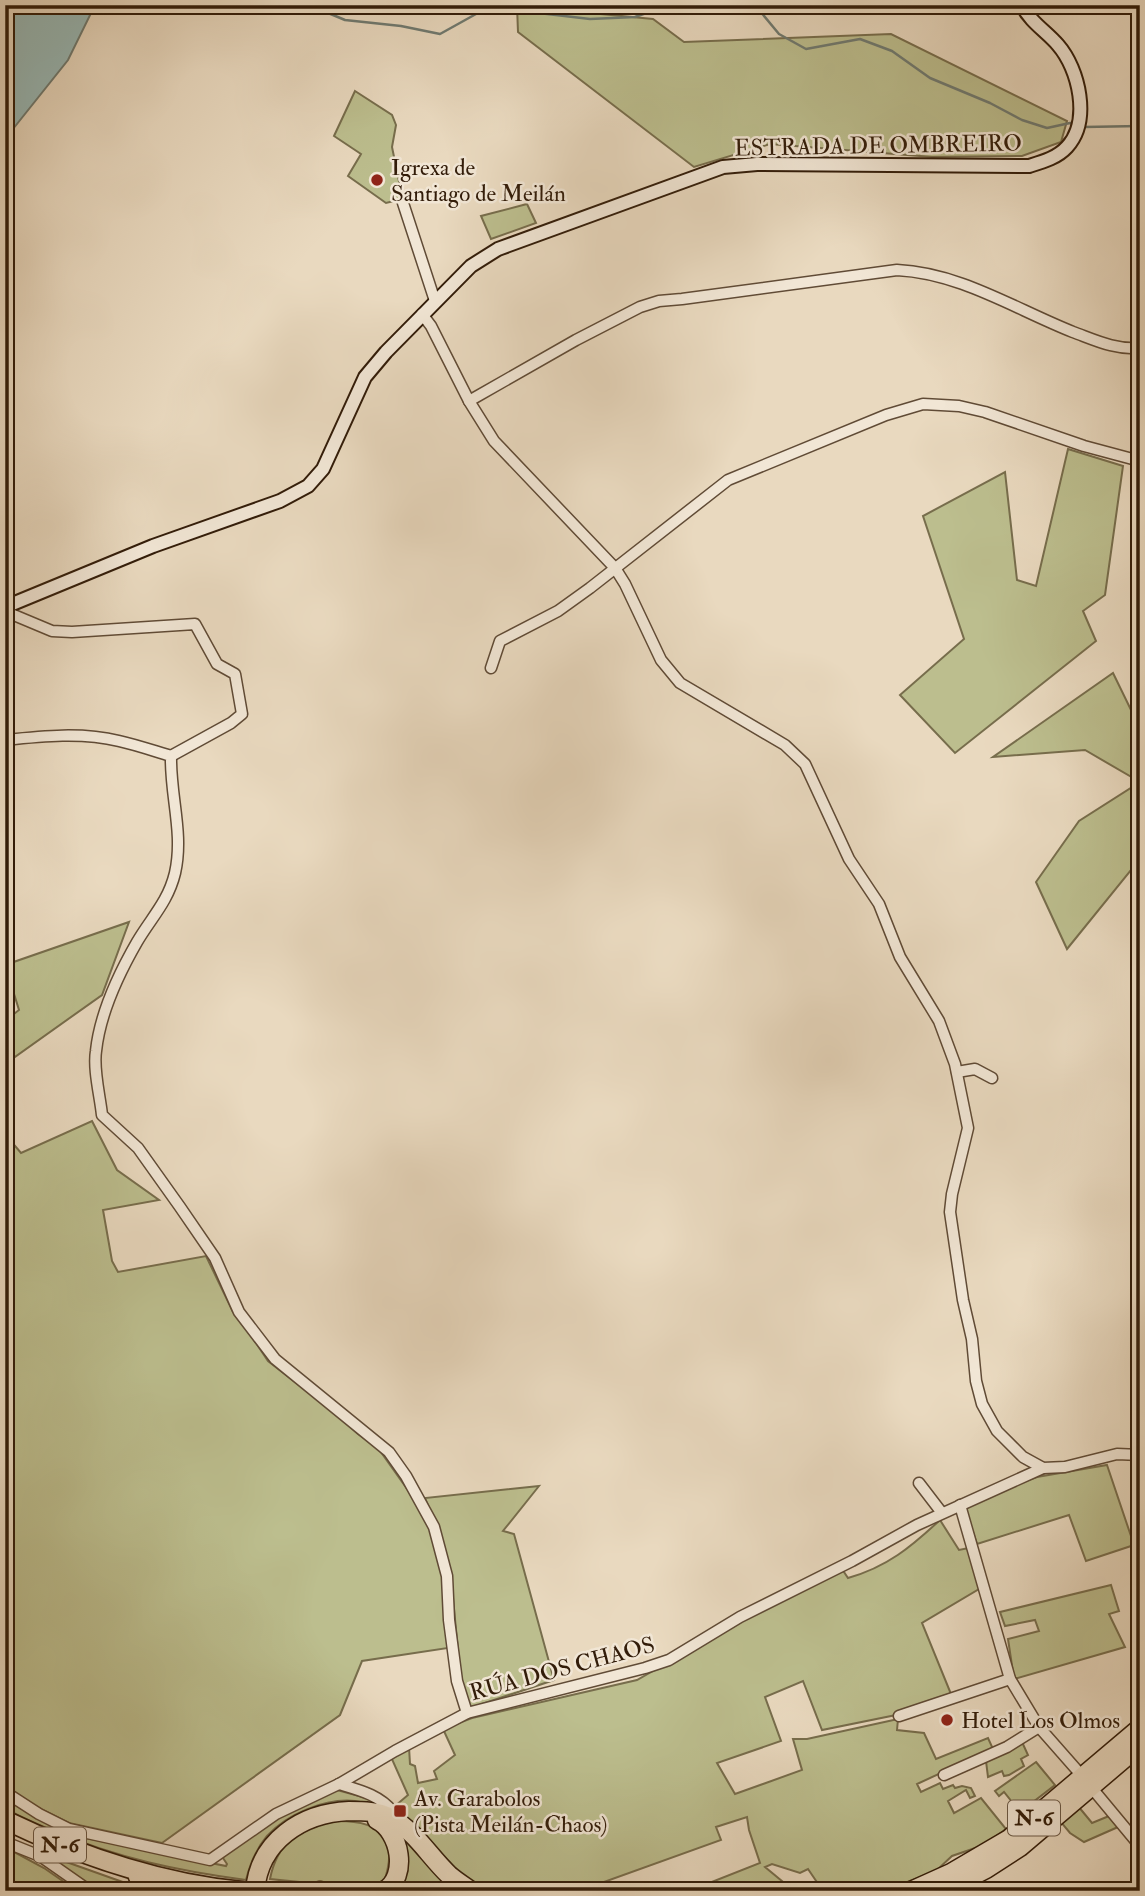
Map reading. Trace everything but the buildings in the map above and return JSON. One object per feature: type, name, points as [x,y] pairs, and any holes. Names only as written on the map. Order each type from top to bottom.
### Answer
[{"type":"highway","name":"N-6","points":[[965,1891],[992,1872],[1140,1728]]},
{"type":"highway","name":"N-6","points":[[911,1891],[996,1848],[1140,1745]]},
{"type":"highway","points":[[358,1811],[385,1824],[397,1844],[399,1859],[396,1877],[384,1891]]},
{"type":"highway","points":[[255,1891],[262,1861],[277,1839],[292,1827],[314,1816],[358,1811],[380,1813],[392,1819],[413,1834],[450,1876],[471,1891]]},
{"type":"highway","name":"N-6","points":[[5,1819],[62,1846],[117,1866],[242,1891]]},
{"type":"highway","name":"N-6","points":[[943,1891],[1007,1856]]},
{"type":"highway","points":[[117,1866],[164,1891]]},
{"type":"street","name":"ESTRADA DE OMBREIRO","points":[[7,611],[153,546],[280,501],[308,486],[323,469],[365,377],[471,265],[498,249],[723,167],[758,164],[1029,166],[1050,159],[1068,146],[1078,129],[1080,107],[1077,86],[1071,65],[1059,46],[1037,26],[1022,5]]},
{"type":"street","points":[[404,204],[435,301]]},
{"type":"street","points":[[469,401],[576,340],[659,300],[897,270],[915,271],[952,281],[1112,347],[1140,348]]},
{"type":"street","points":[[422,314],[494,441],[615,568],[661,660],[680,682],[785,745],[805,764],[849,859],[880,904],[900,957],[939,1021],[957,1072],[968,1128],[950,1212],[963,1300],[972,1339],[976,1381],[982,1404],[996,1431],[1023,1457],[1043,1468]]},
{"type":"street","points":[[491,668],[500,641],[558,611],[728,480],[886,415],[923,404],[959,406],[1140,461]]},
{"type":"street","points":[[5,740],[51,735],[85,736],[119,741],[172,756],[242,714],[235,674],[217,664],[195,624],[52,631],[7,611]]},
{"type":"street","points":[[172,756],[171,777],[179,823],[175,872],[162,907],[138,941],[111,992],[95,1053],[102,1115],[138,1148],[180,1206],[215,1258],[239,1312],[275,1359],[389,1451],[406,1476],[434,1527],[447,1576],[449,1620],[457,1681],[467,1713]]},
{"type":"street","points":[[957,1072],[975,1069],[992,1079]]},
{"type":"street","name":"RÚA DOS CHAOS","points":[[5,1792],[69,1829],[210,1860],[276,1814],[339,1784],[394,1751],[467,1713],[668,1660],[740,1617],[942,1513],[1043,1468],[1065,1467],[1117,1454],[1138,1452]]},
{"type":"street","points":[[919,1483],[942,1513]]},
{"type":"street","points":[[960,1505],[1010,1679],[1039,1727],[1140,1846]]},
{"type":"street","points":[[899,1716],[1010,1679]]},
{"type":"street","points":[[944,1775],[1007,1748],[1039,1727]]},
{"type":"street","points":[[339,1784],[366,1792],[387,1804],[393,1812],[392,1819]]},
{"type":"street","points":[[5,1842],[40,1856],[90,1891]]},
{"type":"green space","points":[[517,6],[653,19],[684,42],[891,34],[1067,121],[1061,142],[1022,156],[932,157],[770,144],[694,167],[518,32]]},
{"type":"green space","points":[[355,91],[392,115],[396,125],[392,147],[402,196],[398,200],[386,203],[348,176],[361,154],[334,136]]},
{"type":"green space","points":[[527,204],[536,223],[491,239],[481,216]]},
{"type":"green space","points":[[1068,449],[1123,466],[1105,595],[1083,611],[1096,641],[955,753],[900,695],[964,639],[923,516],[1005,472],[1017,580],[1036,586]]},
{"type":"green space","points":[[1113,673],[1132,712],[1140,716],[1140,782],[1085,750],[993,757]]},
{"type":"green space","points":[[1140,782],[1140,859],[1067,949],[1036,882],[1079,821]]},
{"type":"green space","points":[[129,922],[102,995],[5,1064],[5,1021],[19,1010],[5,965]]},
{"type":"green space","points":[[92,1121],[117,1170],[159,1200],[103,1210],[112,1261],[118,1272],[206,1256],[233,1312],[268,1361],[378,1448],[429,1524],[442,1574],[448,1648],[362,1661],[340,1715],[162,1843],[69,1823],[33,1805],[5,1785],[5,1134],[21,1153]]},
{"type":"green space","points":[[1107,1465],[1134,1545],[1086,1561],[1069,1515],[977,1544],[964,1506],[966,1502],[1037,1477]]},
{"type":"green space","points":[[539,1486],[503,1531],[514,1534],[554,1680],[470,1708],[461,1682],[451,1577],[443,1543],[425,1498]]},
{"type":"green space","points":[[940,1520],[959,1550],[969,1548],[979,1589],[922,1623],[951,1694],[896,1715],[822,1730],[803,1681],[765,1697],[781,1741],[717,1763],[735,1794],[802,1770],[793,1739],[807,1739],[898,1719],[897,1730],[924,1733],[936,1759],[988,1738],[993,1749],[917,1784],[921,1792],[940,1783],[943,1789],[953,1785],[955,1788],[971,1788],[975,1796],[970,1798],[966,1790],[948,1801],[954,1813],[981,1798],[1006,1829],[984,1845],[952,1856],[936,1871],[884,1891],[823,1891],[808,1869],[800,1873],[772,1864],[765,1867],[794,1891],[689,1891],[760,1863],[747,1817],[716,1827],[721,1840],[579,1891],[483,1891],[471,1884],[395,1806],[408,1795],[391,1757],[409,1747],[410,1764],[415,1766],[418,1783],[437,1779],[434,1771],[455,1755],[443,1729],[472,1718],[637,1680],[738,1622],[842,1569],[848,1578],[887,1562]]},
{"type":"green space","points":[[1111,1585],[1119,1611],[1109,1614],[1125,1647],[1014,1679],[1008,1639],[1039,1631],[1035,1620],[1005,1626],[1000,1612]]},
{"type":"green space","points":[[1022,1742],[1028,1755],[1021,1759],[1024,1766],[1009,1775],[1004,1776],[1002,1771],[988,1777],[986,1761]]},
{"type":"green space","points":[[1036,1762],[1055,1785],[1020,1812],[1004,1792],[999,1796],[995,1791]]},
{"type":"green space","points":[[337,1790],[374,1800],[386,1810],[359,1802],[343,1801],[319,1805],[296,1814],[275,1828],[263,1841],[246,1880],[172,1868],[124,1856],[77,1840],[5,1808],[5,1799],[53,1827],[86,1838],[226,1866],[221,1855],[283,1814]]},
{"type":"green space","points":[[1078,1806],[1092,1823],[1109,1816],[1118,1827],[1084,1842],[1070,1833],[1060,1821]]},
{"type":"green space","points":[[338,1821],[367,1825],[384,1836],[389,1856],[383,1885],[369,1889],[270,1879],[278,1855],[293,1838],[302,1831]]},
{"type":"green space","points":[[397,1830],[461,1891],[395,1891]]},
{"type":"green space","points":[[5,1847],[44,1868],[77,1891],[5,1891]]},
{"type":"green space","points":[[58,1859],[148,1891],[99,1891],[55,1861]]},
{"type":"water","points":[[5,5],[95,5],[68,60],[5,139]]},
{"type":"waterway","points":[[288,5],[295,11],[321,10],[345,20],[401,26],[440,34],[485,9],[590,19],[635,17],[652,11],[655,5]]},
{"type":"waterway","points":[[755,5],[779,34],[806,49],[860,39],[892,51],[930,78],[990,103],[1022,120],[1047,128],[1074,124]]},
{"type":"waterway","points":[[1084,127],[1140,126]]},
{"type":"place","name":"Igrexa de Santiago de Meilán","points":[[377,180]]},
{"type":"place","name":"Hotel Los Olmos","points":[[947,1720]]},
{"type":"place","name":"Av. Garabolos (Pista Meilán-Chaos)","points":[[400,1811]]}]
